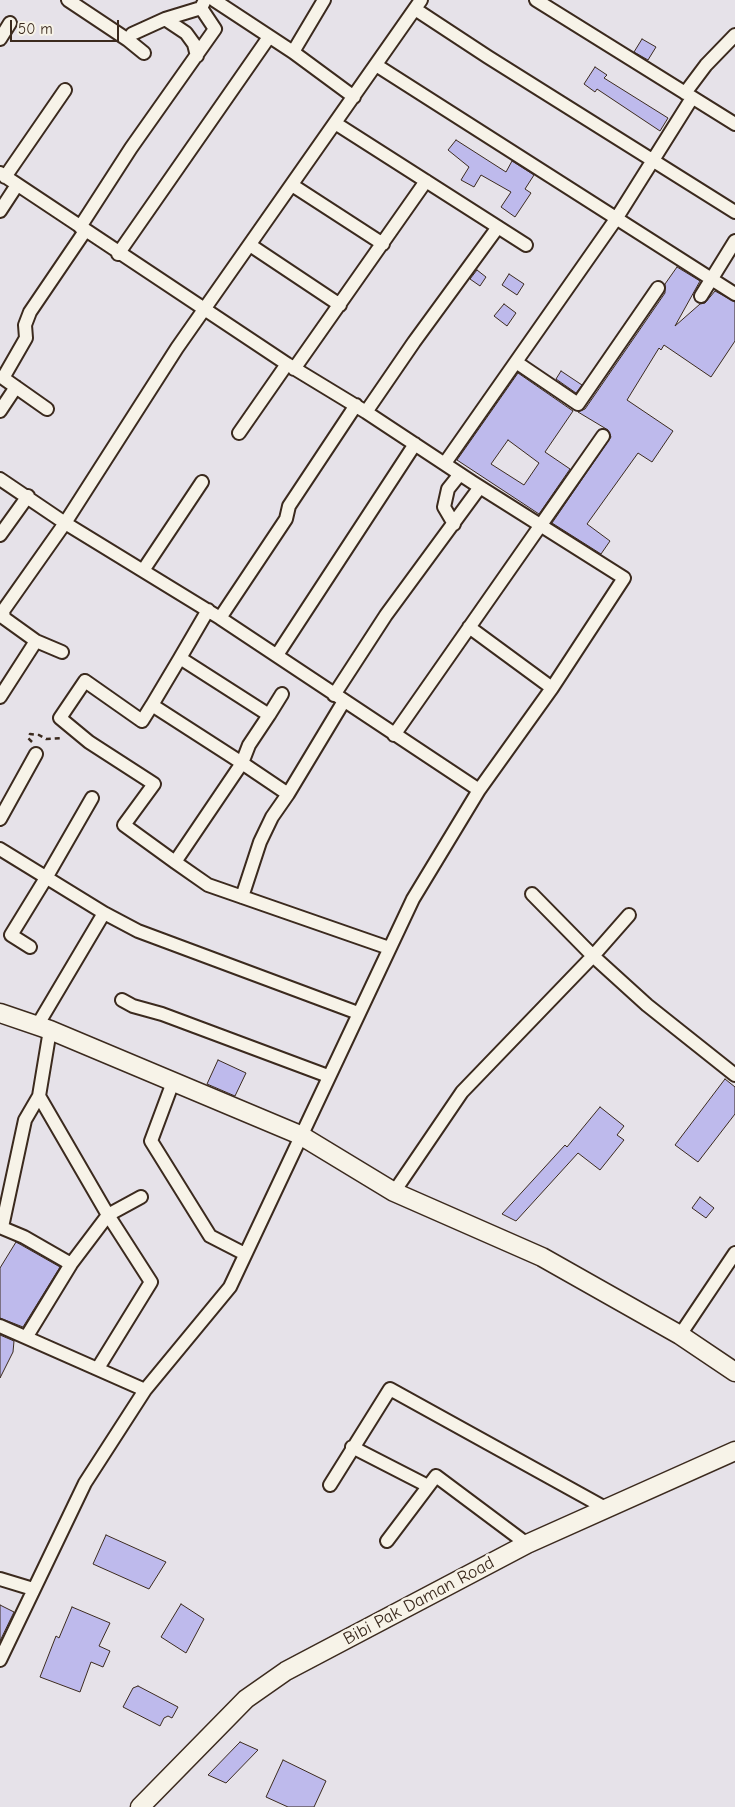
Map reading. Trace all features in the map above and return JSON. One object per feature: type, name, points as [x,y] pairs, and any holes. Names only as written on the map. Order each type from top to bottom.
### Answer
[{"type":"street","points":[[68,0],[128,40],[144,53]]},
{"type":"street","points":[[214,0],[293,52],[354,97]]},
{"type":"street","points":[[293,52],[324,0]]},
{"type":"street","points":[[541,1],[688,96],[735,124]]},
{"type":"street","points":[[47,408],[2,377],[26,338],[25,325],[30,312],[131,148],[215,29],[203,4],[132,34],[128,40]]},
{"type":"street","points":[[62,652],[36,640],[4,618],[3,611],[65,523],[204,310],[418,4],[651,160],[735,212]]},
{"type":"street","points":[[165,19],[186,32],[194,44],[197,56]]},
{"type":"street","points":[[0,39],[10,24]]},
{"type":"street","points":[[445,463],[616,219],[706,65],[735,35]]},
{"type":"street","points":[[118,254],[269,36]]},
{"type":"street","points":[[376,64],[735,294]]},
{"type":"street","points":[[0,1660],[85,1483],[145,1390],[230,1287],[300,1135],[414,899],[479,790],[552,688],[624,578],[480,487],[361,408],[291,367],[118,254],[3,175],[65,90]]},
{"type":"street","points":[[335,123],[526,245]]},
{"type":"street","points":[[239,433],[340,305],[426,181]]},
{"type":"street","points":[[0,211],[17,185]]},
{"type":"street","points":[[292,185],[382,244]]},
{"type":"street","points":[[220,618],[286,519],[289,506],[361,408],[414,342],[498,227]]},
{"type":"street","points":[[701,296],[735,241]]},
{"type":"street","points":[[250,245],[340,305]]},
{"type":"street","points":[[516,362],[578,404],[658,288]]},
{"type":"street","points":[[0,411],[16,387]]},
{"type":"street","points":[[394,735],[603,436]]},
{"type":"street","points":[[277,655],[415,444]]},
{"type":"street","points":[[454,524],[444,507],[448,489],[460,474]]},
{"type":"street","points":[[0,479],[28,496],[65,523],[144,569],[208,610],[479,790]]},
{"type":"street","points":[[144,569],[202,482]]},
{"type":"street","points":[[242,897],[260,842],[272,817],[288,794],[386,615],[480,487]]},
{"type":"street","points":[[0,535],[28,496]]},
{"type":"street","points":[[208,610],[142,721],[85,681],[60,718],[154,784],[124,825],[175,862],[208,885],[389,948]]},
{"type":"street","points":[[469,626],[552,688]]},
{"type":"street","points":[[0,696],[36,640]]},
{"type":"street","points":[[180,658],[269,715]]},
{"type":"street","points":[[175,862],[242,763],[249,745],[282,694]]},
{"type":"street","points":[[152,705],[288,794]]},
{"type":"street","points":[[0,819],[36,754]]},
{"type":"street","points":[[30,947],[10,935],[46,878],[92,798]]},
{"type":"street","points":[[0,849],[104,913],[138,931],[358,1013]]},
{"type":"street","points":[[532,894],[593,956],[647,1005],[735,1075]]},
{"type":"street","points":[[71,1264],[24,1237],[1,1227],[25,1120],[39,1096],[44,1028],[104,913]]},
{"type":"street","points":[[394,1192],[462,1092],[593,956],[629,915]]},
{"type":"street","points":[[122,1000],[133,1006],[162,1014],[328,1076]]},
{"type":"street","points":[[0,1013],[44,1028],[300,1135],[394,1192],[542,1256],[680,1335],[735,1372]]},
{"type":"street","points":[[173,1082],[151,1140],[210,1236],[245,1254]]},
{"type":"street","points":[[39,1096],[108,1215],[151,1282],[98,1368]]},
{"type":"street","points":[[26,1336],[71,1264],[108,1215],[141,1197]]},
{"type":"street","points":[[680,1335],[735,1253]]},
{"type":"street","points":[[0,1326],[145,1390]]},
{"type":"street","points":[[330,1485],[390,1389],[607,1509]]},
{"type":"street","points":[[352,1447],[428,1486]]},
{"type":"street","name":"Bibi Pak Daman Road","points":[[140,1807],[246,1699],[286,1671],[527,1544],[735,1451]]},
{"type":"street","points":[[387,1541],[436,1476],[527,1544]]},
{"type":"street","points":[[0,1578],[33,1589]]},
{"type":"path","points":[[36,754],[35,745],[28,738],[30,734],[54,740],[62,738],[75,730]]},
{"type":"building","points":[[642,39],[656,47],[648,60],[634,52]]},
{"type":"building","points":[[595,67],[607,75],[604,78],[668,118],[660,131],[597,89],[595,92],[584,84]]},
{"type":"building","points":[[456,140],[506,172],[512,161],[534,175],[525,189],[531,193],[515,217],[501,207],[511,192],[481,175],[474,187],[461,180],[469,167],[448,150]]},
{"type":"building","points":[[677,267],[700,281],[675,326],[700,304],[705,303],[715,291],[735,302],[735,341],[711,377],[664,345],[661,350],[659,348],[627,400],[673,431],[652,462],[638,453],[587,524],[610,541],[601,554],[552,523],[611,437],[608,430],[578,412],[585,409],[665,293],[665,284]]},
{"type":"building","points":[[477,270],[486,277],[480,286],[470,279]]},
{"type":"building","points":[[509,274],[524,284],[517,295],[502,285]]},
{"type":"building","points":[[504,304],[516,313],[507,326],[494,316]]},
{"type":"building","points":[[561,371],[582,385],[576,393],[556,379]]},
{"type":"building","points":[[518,373],[573,411],[545,452],[570,469],[539,514],[457,460]],"holes":[[[508,440],[539,463],[524,485],[491,464]]]},
{"type":"building","points":[[218,1060],[246,1073],[235,1096],[207,1084]]},
{"type":"building","points":[[725,1079],[735,1087],[735,1114],[698,1162],[675,1145]]},
{"type":"building","points":[[600,1107],[624,1126],[617,1135],[624,1140],[600,1170],[578,1153],[516,1221],[502,1214],[565,1145],[567,1147]]},
{"type":"building","points":[[700,1197],[714,1208],[706,1218],[692,1208]]},
{"type":"building","points":[[16,1242],[60,1267],[23,1327],[0,1318],[0,1268]]},
{"type":"building","points":[[0,1335],[14,1341],[13,1352],[0,1378]]},
{"type":"building","points":[[106,1535],[166,1562],[149,1589],[93,1564]]},
{"type":"building","points":[[181,1604],[204,1619],[186,1653],[161,1637]]},
{"type":"building","points":[[0,1605],[14,1612],[0,1641]]},
{"type":"building","points":[[72,1607],[110,1623],[99,1646],[110,1651],[103,1667],[91,1662],[80,1692],[40,1677],[56,1636],[59,1638]]},
{"type":"building","points":[[138,1686],[178,1707],[172,1718],[168,1716],[164,1718],[160,1726],[123,1707],[133,1688]]},
{"type":"building","points":[[240,1742],[258,1750],[226,1783],[208,1775]]},
{"type":"building","points":[[283,1760],[326,1781],[314,1807],[288,1807],[266,1797]]}]
